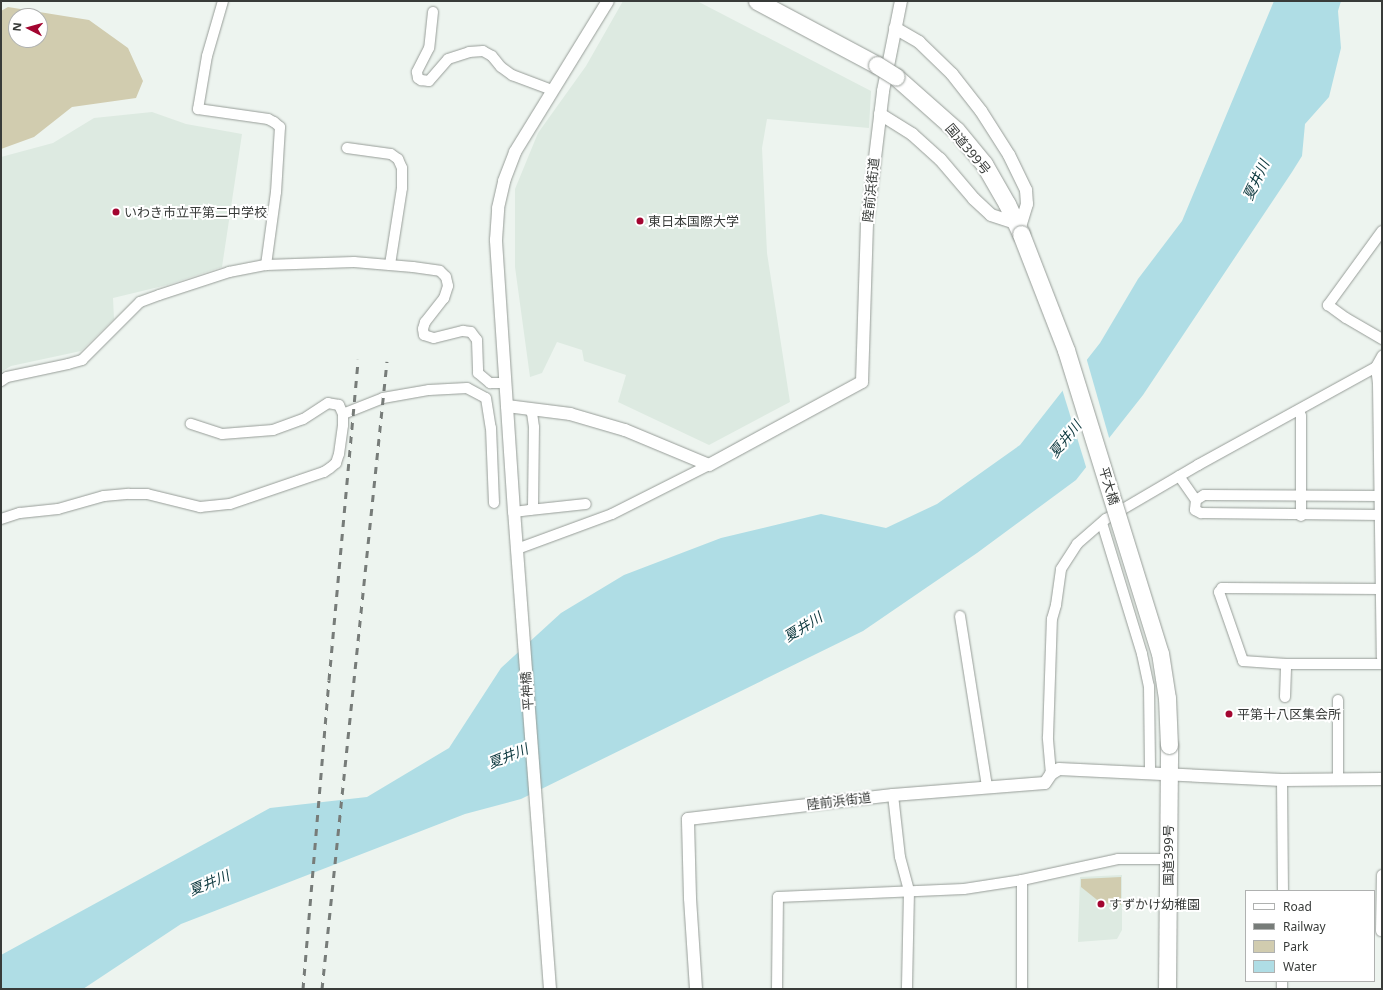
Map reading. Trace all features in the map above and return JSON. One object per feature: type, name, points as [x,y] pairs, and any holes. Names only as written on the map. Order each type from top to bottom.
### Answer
[{"type":"highway","name":"国道399号","points":[[757,1],[871,61],[896,77],[956,130],[984,164],[1007,204],[1018,230]]},
{"type":"highway","name":"平大橋","points":[[1018,230],[1066,350],[1160,653],[1167,698],[1169,745]]},
{"type":"highway","name":"国道399号","points":[[1167,989],[1169,745]]},
{"type":"street","points":[[224,1],[207,56],[198,109],[268,119],[280,127],[276,192],[266,265]]},
{"type":"street","name":"平神橋","points":[[550,989],[514,512],[496,240],[498,208],[504,180],[515,152],[608,1]]},
{"type":"street","name":"陸前浜街道","points":[[709,465],[862,382],[867,224],[880,114],[901,1]]},
{"type":"street","points":[[433,12],[429,48],[417,72],[418,78],[421,80],[429,81],[448,59],[469,52],[483,51],[492,56],[501,67],[512,75],[552,90]]},
{"type":"street","points":[[880,114],[912,134],[940,159],[974,199],[991,215],[1018,230],[1027,204],[1026,190],[1005,149],[981,111],[952,74],[919,42],[895,28]]},
{"type":"street","points":[[347,148],[391,154],[398,159],[402,168],[402,188],[390,265]]},
{"type":"street","points":[[1382,231],[1328,305],[1346,318],[1382,339]]},
{"type":"street","points":[[1,380],[7,376],[82,360],[140,302],[229,272],[266,265],[354,262],[440,271],[446,277],[448,286],[444,298],[425,322],[423,329],[424,335],[434,338],[463,331],[470,332],[477,340],[478,373],[490,384],[505,383]]},
{"type":"street","points":[[1382,356],[1376,367],[1179,476],[1102,523],[1077,544],[1061,568],[1056,605],[1052,619],[1048,737],[1051,774],[1059,769],[1282,780],[1382,779]]},
{"type":"street","points":[[1376,367],[1378,384],[1381,515],[1382,657]]},
{"type":"street","points":[[343,414],[383,398],[429,390],[467,388],[486,398],[491,428],[494,503]]},
{"type":"street","points":[[1,518],[20,513],[58,510],[104,496],[129,494],[147,494],[200,507],[230,504],[324,472],[330,468],[336,463],[339,454],[343,414],[339,404],[328,402],[302,419],[273,430],[222,434],[191,424]]},
{"type":"street","points":[[507,406],[570,414],[625,430],[709,465]]},
{"type":"street","points":[[528,408],[532,413],[534,427],[534,500],[533,507],[530,510]]},
{"type":"street","points":[[1299,410],[1301,416],[1301,516]]},
{"type":"street","points":[[491,428],[509,428]]},
{"type":"street","points":[[517,553],[612,514],[709,465]]},
{"type":"street","points":[[1179,476],[1196,500],[1195,510],[1201,513],[1301,516],[1381,515]]},
{"type":"street","points":[[1196,500],[1204,495],[1380,496]]},
{"type":"street","points":[[514,512],[586,504]]},
{"type":"street","points":[[1102,523],[1142,654],[1150,686],[1150,774]]},
{"type":"street","points":[[1381,589],[1222,588],[1219,592],[1243,661],[1286,664],[1382,664]]},
{"type":"street","points":[[960,616],[987,787]]},
{"type":"street","points":[[1285,697],[1286,664]]},
{"type":"street","points":[[1338,700],[1338,780]]},
{"type":"street","name":"陸前浜街道","points":[[696,989],[690,898],[688,819],[893,795],[1045,783],[1051,774]]},
{"type":"street","points":[[1282,780],[1283,890]]},
{"type":"street","points":[[893,795],[900,857],[909,891],[907,989]]},
{"type":"street","points":[[776,989],[778,897],[964,889],[1022,880],[1118,859],[1168,859]]},
{"type":"street","points":[[1379,931],[1382,875]]},
{"type":"street","points":[[1022,880],[1022,989]]},
{"type":"shaded area","name":"東日本国際大学","points":[[623,1],[697,1],[871,91],[869,128],[767,119],[762,148],[767,253],[790,402],[709,445],[618,402],[626,375],[584,361],[582,350],[557,342],[542,373],[530,377],[515,267],[515,189],[538,133],[586,66]]},
{"type":"shaded area","name":"いわき市立平第二中学校","points":[[152,112],[186,124],[242,134],[222,267],[167,285],[113,298],[114,319],[81,351],[11,366],[1,372],[1,157],[53,143],[94,118]]},
{"type":"shaded area","name":"すずかけ幼稚園","points":[[1122,875],[1122,930],[1117,939],[1078,942],[1080,877]]},
{"type":"green space","points":[[8,7],[14,8],[8,8],[8,48],[48,48],[48,13],[89,20],[128,48],[143,81],[136,98],[72,107],[34,137],[1,149],[1,11]]},
{"type":"green space","points":[[1121,877],[1121,905],[1101,903],[1081,887],[1081,879]]},
{"type":"water","name":"夏井川","points":[[1274,1],[1341,1],[1338,11],[1341,48],[1329,97],[1305,124],[1302,156],[1292,172],[1143,395],[1076,480],[977,553],[863,631],[521,799],[465,814],[181,924],[83,989],[1,989],[1,955],[270,808],[367,797],[449,748],[501,668],[561,613],[624,575],[721,538],[821,514],[886,528],[937,504],[1020,445],[1100,343],[1138,279],[1182,221]]},
{"type":"pier","points":[[1086,357],[1110,441],[1087,470],[1062,389]]},
{"type":"railway","points":[[303,989],[358,359]]},
{"type":"railway","points":[[322,989],[387,361]]},
{"type":"place","name":"いわき市立平第二中学校","points":[[116,212]]},
{"type":"place","name":"東日本国際大学","points":[[640,221]]},
{"type":"place","name":"平第十八区集会所","points":[[1229,714]]},
{"type":"place","name":"すずかけ幼稚園","points":[[1101,904]]}]
